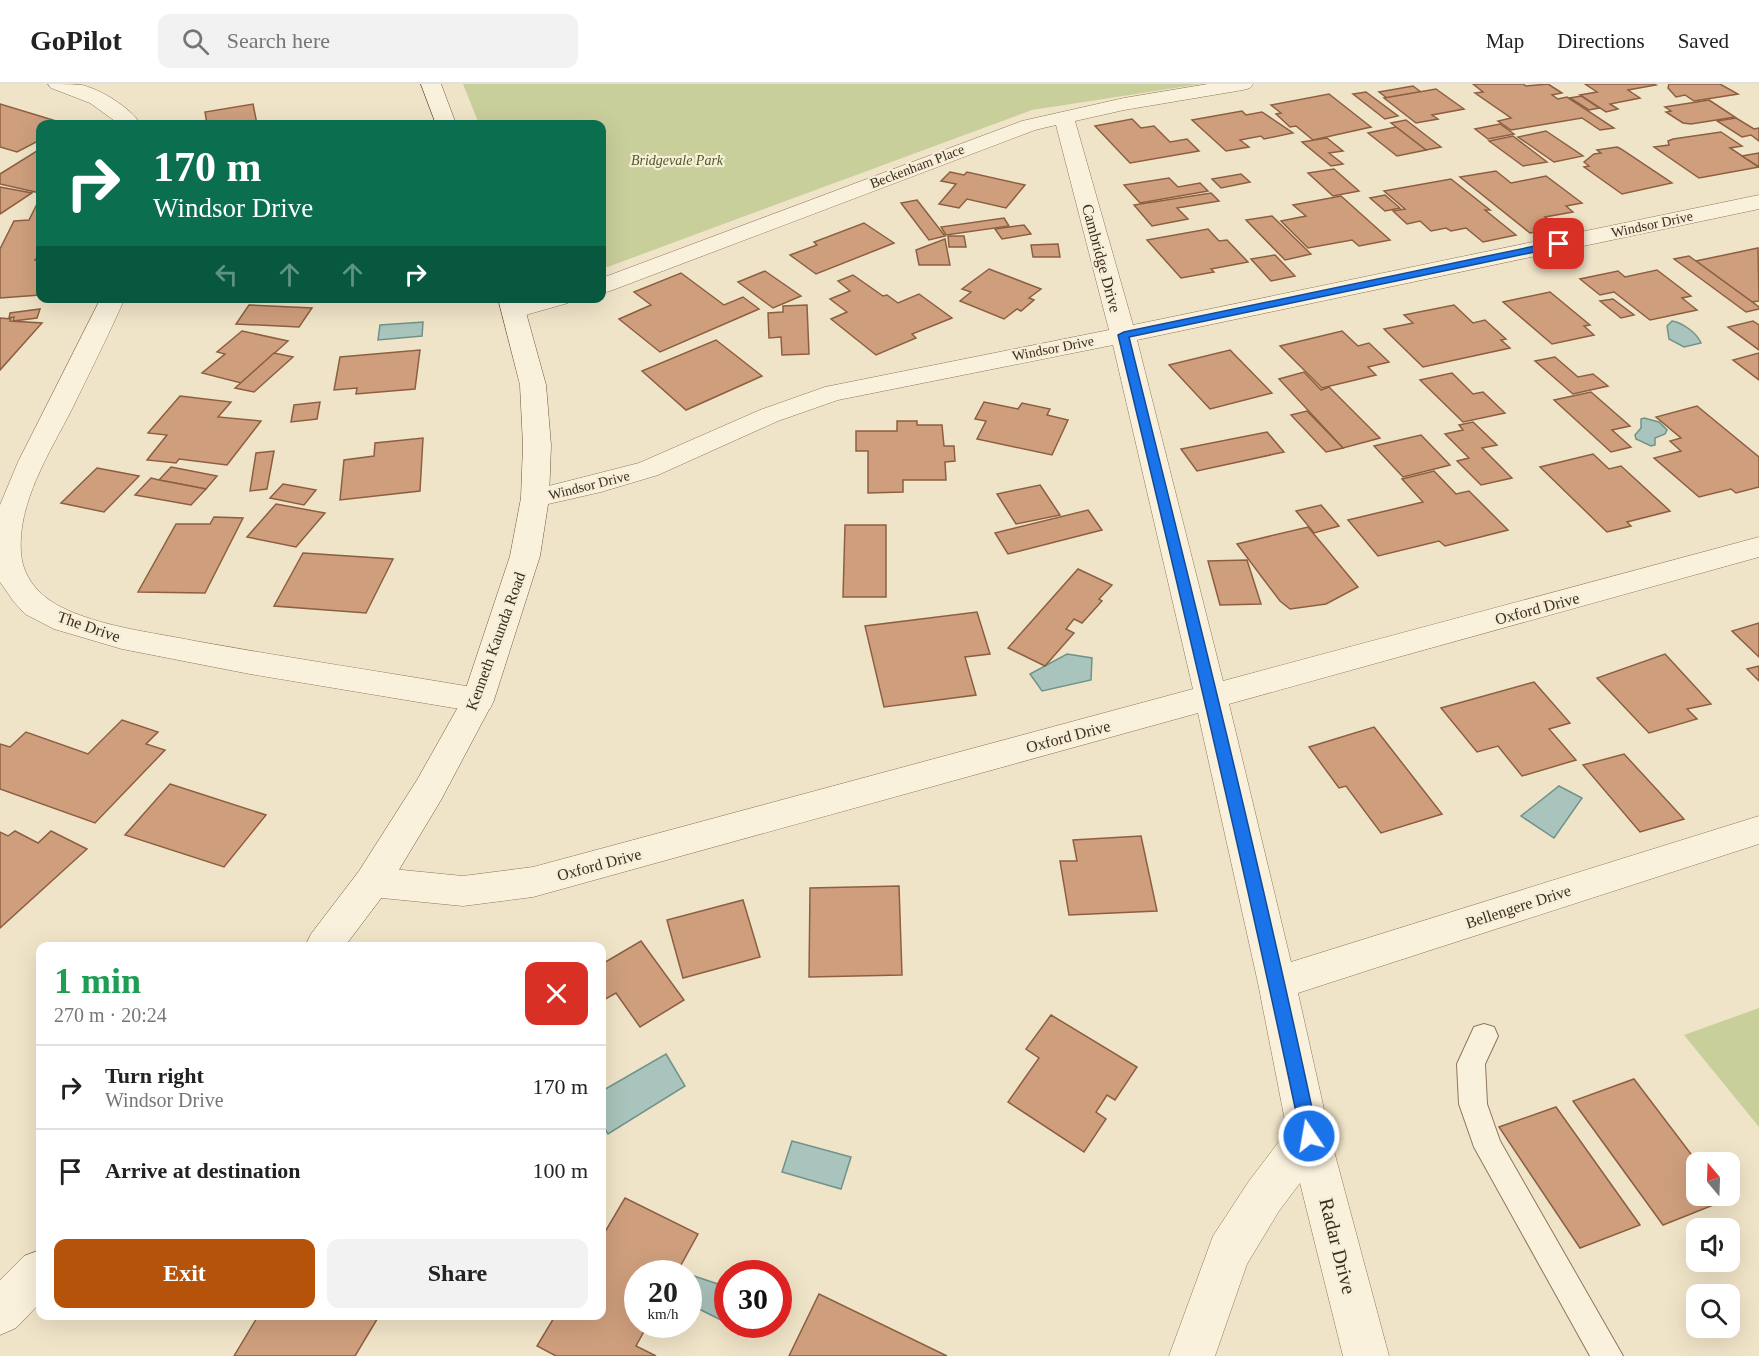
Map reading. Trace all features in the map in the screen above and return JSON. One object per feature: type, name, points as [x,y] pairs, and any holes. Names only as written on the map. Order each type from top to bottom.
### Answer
[{"type":"street","points":[[58,84],[80,89],[109,105],[126,120]]},
{"type":"street","points":[[431,84],[444,120]]},
{"type":"street","name":"Beckenham Place","points":[[606,284],[986,139],[1064,116],[1243,84]]},
{"type":"street","name":"Cambridge Drive","points":[[1064,116],[1124,335],[1211,697],[1277,983],[1309,1136]]},
{"type":"street","name":"Windsor Drive","points":[[535,498],[628,476],[820,396],[1759,202]]},
{"type":"street","name":"The Drive","points":[[111,303],[35,456],[17,499],[6,551],[11,574],[18,588],[37,606],[46,611],[65,620],[124,639],[250,663],[478,700]]},
{"type":"street","name":"Kenneth Kaunda Road","points":[[327,942],[372,882],[429,790],[478,700],[525,556],[535,498],[537,445],[533,385],[513,305]]},
{"type":"street","name":"Oxford Drive","points":[[372,882],[463,891],[534,882],[1759,547]]},
{"type":"street","name":"Bellengere Drive","points":[[1277,983],[1759,830]]},
{"type":"street","points":[[1191,1356],[1228,1252],[1264,1196],[1309,1136]]},
{"type":"street","name":"Radar Drive","points":[[1309,1136],[1366,1356]]},
{"type":"street","points":[[0,1312],[36,1276]]},
{"type":"lane","points":[[1484,1036],[1471,1064],[1473,1104],[1488,1147],[1607,1356]]},
{"type":"green space","name":"Bridgevale Park","points":[[463,84],[1201,84],[1032,110],[606,268],[606,120],[477,120]]},
{"type":"green space","points":[[1759,1008],[1759,1127],[1684,1035]]},
{"type":"water","points":[[1672,321],[1689,329],[1701,343],[1684,347],[1669,339],[1667,326]]},
{"type":"water","points":[[423,322],[422,336],[378,340],[380,325]]},
{"type":"water","points":[[1641,419],[1659,422],[1667,430],[1665,434],[1655,438],[1655,445],[1651,446],[1636,439],[1635,435],[1641,428]]},
{"type":"water","points":[[1067,654],[1092,658],[1091,680],[1042,691],[1030,674]]},
{"type":"water","points":[[1559,786],[1582,798],[1554,838],[1521,816]]},
{"type":"water","points":[[666,1054],[685,1086],[608,1134],[606,1131],[606,1089]]},
{"type":"water","points":[[792,1141],[851,1157],[841,1189],[782,1172]]},
{"type":"water","points":[[702,1279],[714,1283],[714,1316],[702,1310]]},
{"type":"building","points":[[1473,84],[1523,84],[1526,86],[1548,84],[1562,93],[1552,95],[1558,99],[1567,97],[1614,128],[1600,130],[1582,118],[1511,130],[1498,121],[1511,118],[1475,93],[1483,92]]},
{"type":"building","points":[[1585,84],[1656,85],[1628,90],[1640,98],[1610,104],[1618,109],[1606,112],[1580,95],[1597,92]]},
{"type":"building","points":[[1669,84],[1720,84],[1738,94],[1694,101],[1685,95],[1676,97],[1668,88]]},
{"type":"building","points":[[1413,86],[1421,92],[1387,98],[1379,92]]},
{"type":"building","points":[[1436,89],[1464,109],[1432,115],[1438,119],[1416,123],[1384,98]]},
{"type":"building","points":[[1366,92],[1398,116],[1385,119],[1353,94]]},
{"type":"building","points":[[1329,94],[1371,127],[1313,140],[1296,126],[1290,127],[1276,114],[1281,113],[1271,105]]},
{"type":"building","points":[[1581,96],[1599,108],[1589,110],[1570,98]]},
{"type":"building","points":[[1709,100],[1735,117],[1691,124],[1683,123],[1666,112],[1671,111],[1665,107]]},
{"type":"building","points":[[0,104],[53,120],[36,120],[36,142],[17,152],[0,147]]},
{"type":"building","points":[[253,104],[256,120],[206,120],[205,112]]},
{"type":"building","points":[[1242,111],[1246,115],[1262,112],[1293,133],[1264,139],[1261,136],[1240,140],[1249,147],[1226,151],[1192,120]]},
{"type":"building","points":[[1736,118],[1754,129],[1759,128],[1759,141],[1751,135],[1742,137],[1717,121]]},
{"type":"building","points":[[1132,119],[1141,128],[1154,126],[1170,142],[1187,139],[1199,151],[1130,163],[1095,126]]},
{"type":"building","points":[[1406,120],[1441,147],[1426,150],[1391,123]]},
{"type":"building","points":[[1500,124],[1514,134],[1488,139],[1475,129]]},
{"type":"building","points":[[1396,127],[1426,150],[1397,156],[1368,133]]},
{"type":"building","points":[[1546,131],[1583,156],[1554,162],[1518,137]]},
{"type":"building","points":[[1721,132],[1742,146],[1730,148],[1759,167],[1699,178],[1654,147],[1669,145],[1668,141],[1673,139]]},
{"type":"building","points":[[1513,136],[1547,162],[1523,166],[1489,141]]},
{"type":"building","points":[[1327,138],[1343,151],[1329,153],[1343,164],[1331,166],[1302,142]]},
{"type":"building","points":[[1617,147],[1672,183],[1622,194],[1584,167],[1589,166],[1584,162],[1594,154],[1601,153],[1597,150]]},
{"type":"building","points":[[36,152],[36,192],[0,184],[0,174]]},
{"type":"building","points":[[1759,153],[1759,167],[1742,156]]},
{"type":"building","points":[[1334,169],[1359,191],[1333,196],[1308,173]]},
{"type":"building","points":[[1496,171],[1511,183],[1546,176],[1582,203],[1566,206],[1573,212],[1545,217],[1559,228],[1530,233],[1460,177]]},
{"type":"building","points":[[950,172],[964,175],[967,172],[1025,185],[1006,208],[967,199],[959,208],[939,204],[956,184],[941,181]]},
{"type":"building","points":[[1241,174],[1250,182],[1221,188],[1212,179]]},
{"type":"building","points":[[1169,178],[1178,187],[1200,183],[1208,191],[1140,203],[1124,185]]},
{"type":"building","points":[[1451,179],[1490,210],[1485,210],[1516,235],[1483,242],[1466,228],[1431,231],[1420,221],[1407,224],[1393,211],[1405,209],[1384,191]]},
{"type":"building","points":[[0,187],[32,193],[0,214]]},
{"type":"building","points":[[1211,193],[1219,201],[1177,208],[1188,219],[1152,226],[1134,205]]},
{"type":"building","points":[[1385,195],[1400,208],[1385,211],[1370,198]]},
{"type":"building","points":[[1341,196],[1390,240],[1359,246],[1352,240],[1308,248],[1281,221],[1306,216],[1293,205]]},
{"type":"building","points":[[917,200],[945,236],[929,240],[901,203]]},
{"type":"building","points":[[36,206],[36,295],[0,298],[0,249],[14,221],[29,220]]},
{"type":"building","points":[[1272,216],[1311,254],[1285,260],[1246,220]]},
{"type":"building","points":[[1004,218],[1009,226],[946,235],[941,227]]},
{"type":"building","points":[[864,223],[894,243],[816,274],[790,255],[817,245],[814,242]]},
{"type":"building","points":[[1024,225],[1031,234],[1002,239],[995,229]]},
{"type":"building","points":[[1208,229],[1219,241],[1227,240],[1248,262],[1211,269],[1214,272],[1181,278],[1147,240]]},
{"type":"building","points":[[948,236],[964,236],[966,247],[949,247]]},
{"type":"building","points":[[945,239],[950,265],[919,265],[916,250]]},
{"type":"building","points":[[1058,244],[1060,257],[1033,257],[1031,245]]},
{"type":"building","points":[[1758,248],[1759,301],[1752,302],[1696,261]]},
{"type":"building","points":[[1275,255],[1295,276],[1271,281],[1251,259]]},
{"type":"building","points":[[1689,256],[1759,309],[1746,312],[1674,259]]},
{"type":"building","points":[[989,269],[1041,289],[1029,298],[1034,300],[1021,311],[1017,309],[1004,319],[960,301],[971,292],[962,289]]},
{"type":"building","points":[[1657,270],[1691,296],[1682,298],[1697,310],[1650,320],[1614,292],[1600,295],[1580,279],[1618,271],[1625,277]]},
{"type":"building","points":[[765,271],[801,296],[773,308],[738,282]]},
{"type":"building","points":[[681,273],[724,305],[743,297],[759,309],[660,352],[619,319],[651,305],[634,292]]},
{"type":"building","points":[[853,275],[883,296],[887,295],[898,303],[919,294],[952,318],[912,334],[916,338],[876,355],[831,319],[847,312],[830,299],[850,291],[838,281]]},
{"type":"building","points":[[1550,292],[1590,325],[1584,326],[1594,335],[1552,344],[1503,302]]},
{"type":"building","points":[[1613,299],[1634,315],[1621,318],[1600,301]]},
{"type":"building","points":[[249,305],[312,308],[299,327],[236,324]]},
{"type":"building","points":[[807,305],[809,354],[782,355],[781,337],[769,338],[768,313],[783,312],[783,306]]},
{"type":"building","points":[[1454,305],[1473,323],[1485,320],[1506,339],[1501,340],[1510,348],[1423,367],[1384,329],[1413,323],[1404,315]]},
{"type":"building","points":[[40,309],[37,318],[13,321],[14,317],[9,318],[10,313]]},
{"type":"building","points":[[0,318],[42,323],[0,370]]},
{"type":"building","points":[[1753,321],[1759,325],[1759,350],[1728,327]]},
{"type":"building","points":[[242,331],[288,341],[241,383],[202,373],[225,354],[217,352]]},
{"type":"building","points":[[1342,331],[1358,346],[1369,343],[1389,362],[1368,367],[1376,375],[1322,388],[1280,346]]},
{"type":"building","points":[[716,340],[762,376],[686,410],[642,371]]},
{"type":"building","points":[[420,350],[415,389],[356,394],[357,388],[334,390],[340,357]]},
{"type":"building","points":[[1230,350],[1272,393],[1210,409],[1169,365]]},
{"type":"building","points":[[274,353],[293,357],[254,392],[235,388]]},
{"type":"building","points":[[1759,353],[1759,380],[1733,360]]},
{"type":"building","points":[[1555,357],[1578,377],[1593,374],[1608,386],[1573,394],[1535,361]]},
{"type":"building","points":[[1304,372],[1321,390],[1329,387],[1380,438],[1343,448],[1279,379]]},
{"type":"building","points":[[1452,373],[1473,394],[1483,392],[1505,413],[1463,422],[1420,380]]},
{"type":"building","points":[[1591,392],[1630,426],[1612,430],[1631,447],[1611,452],[1554,400]]},
{"type":"building","points":[[180,396],[231,402],[218,417],[261,421],[227,465],[179,459],[176,463],[147,460],[167,435],[148,433]]},
{"type":"building","points":[[320,402],[317,419],[291,422],[294,405]]},
{"type":"building","points":[[984,402],[1018,409],[1022,403],[1050,409],[1047,415],[1068,420],[1052,455],[977,439],[986,421],[975,419]]},
{"type":"building","points":[[1697,406],[1759,457],[1759,487],[1736,493],[1731,489],[1699,497],[1654,458],[1681,451],[1670,441],[1681,438],[1656,417]]},
{"type":"building","points":[[1307,411],[1343,448],[1326,452],[1291,415]]},
{"type":"building","points":[[897,421],[917,421],[917,425],[942,425],[944,446],[954,446],[955,461],[945,462],[946,480],[903,480],[903,492],[868,493],[868,451],[856,451],[856,431],[897,431]]},
{"type":"building","points":[[1473,422],[1497,445],[1482,448],[1512,478],[1481,485],[1457,461],[1469,458],[1445,434],[1463,430],[1459,425]]},
{"type":"building","points":[[1267,432],[1284,452],[1197,471],[1181,449]]},
{"type":"building","points":[[1421,435],[1450,465],[1403,477],[1374,446]]},
{"type":"building","points":[[423,438],[420,491],[340,500],[344,460],[374,456],[375,443]]},
{"type":"building","points":[[274,451],[267,489],[250,491],[256,453]]},
{"type":"building","points":[[1593,454],[1609,469],[1621,466],[1670,511],[1627,522],[1631,526],[1607,532],[1540,467]]},
{"type":"building","points":[[171,467],[217,476],[206,489],[159,480]]},
{"type":"building","points":[[97,468],[139,476],[104,512],[61,503]]},
{"type":"building","points":[[1434,471],[1456,494],[1469,491],[1508,530],[1445,546],[1439,541],[1378,556],[1348,520],[1423,502],[1402,479]]},
{"type":"building","points":[[151,478],[206,489],[191,505],[135,495]]},
{"type":"building","points":[[283,484],[316,490],[304,505],[270,498]]},
{"type":"building","points":[[1040,485],[1060,515],[1016,524],[997,494]]},
{"type":"building","points":[[276,504],[325,513],[296,547],[247,537]]},
{"type":"building","points":[[1321,505],[1339,526],[1314,533],[1296,511]]},
{"type":"building","points":[[1088,510],[1102,530],[1008,554],[995,533]]},
{"type":"building","points":[[214,517],[243,518],[205,593],[138,592],[176,524],[210,524]]},
{"type":"building","points":[[845,525],[886,525],[886,597],[843,597]]},
{"type":"building","points":[[1308,527],[1358,587],[1326,604],[1290,609],[1280,601],[1237,544]]},
{"type":"building","points":[[303,553],[393,559],[366,613],[274,606]]},
{"type":"building","points":[[1247,560],[1261,604],[1220,605],[1208,561]]},
{"type":"building","points":[[1078,569],[1112,585],[1099,599],[1102,601],[1082,623],[1074,619],[1066,629],[1074,633],[1045,666],[1008,648]]},
{"type":"building","points":[[977,612],[990,654],[965,657],[976,695],[884,707],[865,626]]},
{"type":"building","points":[[1759,623],[1759,657],[1732,631]]},
{"type":"building","points":[[1665,654],[1711,704],[1687,709],[1697,719],[1649,733],[1597,678]]},
{"type":"building","points":[[1759,666],[1759,681],[1747,669]]},
{"type":"building","points":[[1534,682],[1570,723],[1549,729],[1576,760],[1522,776],[1498,746],[1477,752],[1441,708]]},
{"type":"building","points":[[122,720],[158,732],[146,744],[165,750],[95,823],[0,789],[0,744],[10,747],[26,732],[88,754]]},
{"type":"building","points":[[1374,727],[1442,814],[1381,833],[1346,786],[1339,788],[1309,747]]},
{"type":"building","points":[[1624,754],[1684,819],[1640,832],[1583,765]]},
{"type":"building","points":[[170,784],[266,815],[224,867],[125,835]]},
{"type":"building","points":[[15,831],[38,843],[51,831],[87,849],[0,928],[0,832],[8,836]]},
{"type":"building","points":[[1141,836],[1157,911],[1069,915],[1060,861],[1077,861],[1073,840]]},
{"type":"building","points":[[899,886],[902,975],[809,977],[810,888]]},
{"type":"building","points":[[743,900],[760,957],[683,978],[667,920]]},
{"type":"building","points":[[641,941],[684,1000],[640,1027],[616,993],[606,999],[606,962]]},
{"type":"building","points":[[1051,1015],[1137,1067],[1115,1100],[1107,1095],[1096,1112],[1106,1119],[1084,1152],[1008,1102],[1039,1058],[1026,1049]]},
{"type":"building","points":[[1634,1079],[1689,1152],[1686,1152],[1686,1206],[1711,1206],[1663,1225],[1573,1101]]},
{"type":"building","points":[[1556,1107],[1640,1225],[1580,1248],[1499,1127]]},
{"type":"building","points":[[625,1198],[698,1234],[684,1260],[624,1260],[624,1338],[640,1338],[636,1346],[656,1356],[556,1356],[537,1346],[553,1320],[606,1320],[606,1230]]},
{"type":"building","points":[[819,1294],[947,1356],[789,1356]]},
{"type":"building","points":[[256,1320],[377,1320],[355,1356],[234,1356]]},
{"type":"route","points":[[1309,1136],[1277,983],[1211,697],[1124,335],[1559,244]]}]
